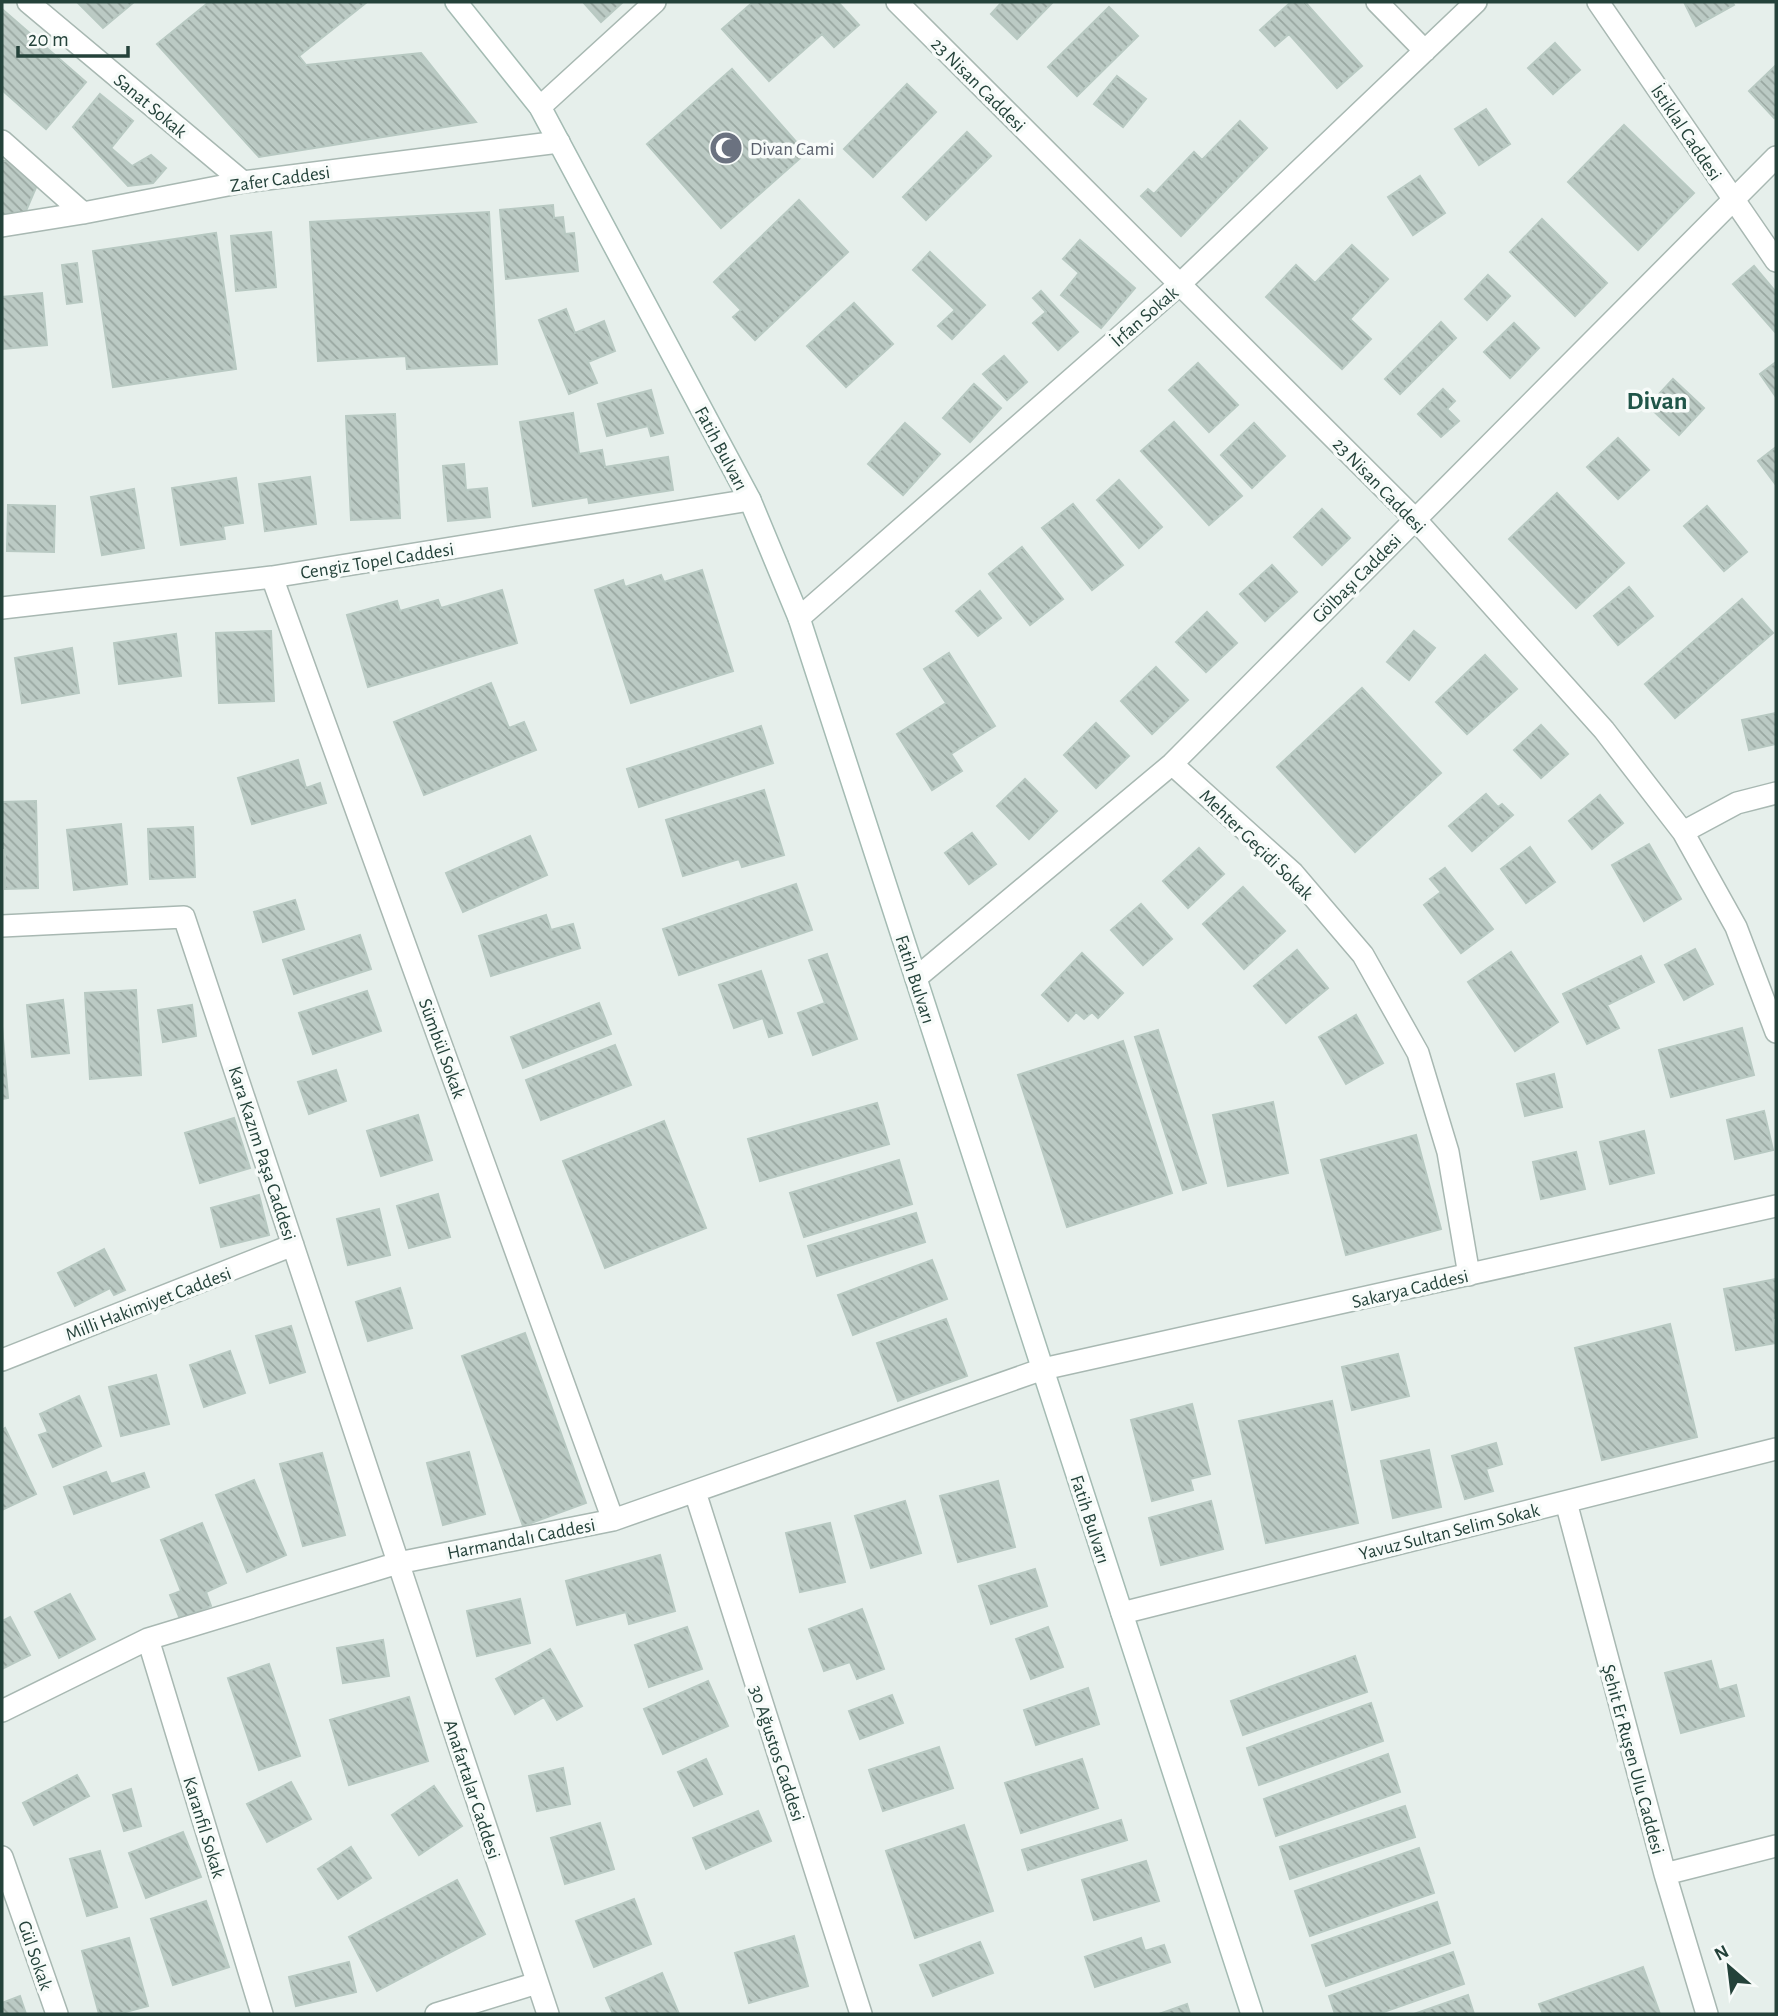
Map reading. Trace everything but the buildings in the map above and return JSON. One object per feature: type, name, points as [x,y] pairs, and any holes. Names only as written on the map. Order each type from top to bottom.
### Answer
[{"type":"street","name":"Sanat Sokak","points":[[27,2],[243,181]]},
{"type":"street","name":"Fatih Bulvarı","points":[[456,2],[540,107],[750,500],[799,618],[1252,2014]]},
{"type":"street","points":[[540,107],[655,2]]},
{"type":"street","name":"23 Nisan Caddesi","points":[[897,2],[1415,519],[1604,730],[1682,832],[1736,927],[1776,1032]]},
{"type":"street","points":[[1377,2],[1425,51]]},
{"type":"street","name":"İrfan Sokak","points":[[799,618],[1180,284],[1476,2]]},
{"type":"street","name":"İstiklal Caddesi","points":[[1598,2],[1776,261]]},
{"type":"street","points":[[2,141],[83,213]]},
{"type":"street","name":"Zafer Caddesi","points":[[2,226],[243,181],[559,142]]},
{"type":"street","name":"Gölbaşı Caddesi","points":[[916,978],[1172,764],[1776,157]]},
{"type":"street","name":"Cengiz Topel Caddesi","points":[[2,608],[272,577],[750,500]]},
{"type":"street","name":"Sümbül Sokak","points":[[272,577],[613,1520]]},
{"type":"street","name":"Mehter Geçidi Sokak","points":[[1172,764],[1293,873],[1363,955],[1418,1054],[1448,1152],[1469,1275]]},
{"type":"street","points":[[1682,832],[1737,803],[1776,793]]},
{"type":"street","name":"Kara Kazım Paşa Caddesi","points":[[2,926],[184,917],[398,1563]]},
{"type":"street","name":"Sakarya Caddesi","points":[[1043,1369],[1776,1206]]},
{"type":"street","name":"Milli Hakimiyet Caddesi","points":[[2,1360],[293,1245]]},
{"type":"street","name":"Harmandalı Caddesi","points":[[2,1712],[148,1639],[398,1563],[613,1520],[1043,1369]]},
{"type":"street","name":"Yavuz Sultan Selim Sokak","points":[[1122,1613],[1776,1450]]},
{"type":"street","name":"30 Ağustos Caddesi","points":[[695,1492],[861,2014]]},
{"type":"street","name":"Şehit Er Ruşen Ulu Caddesi","points":[[1566,1502],[1665,1874],[1707,2014]]},
{"type":"street","name":"Anafartalar Caddesi","points":[[398,1563],[548,2014]]},
{"type":"street","name":"Karanfil Sokak","points":[[148,1639],[262,2014]]},
{"type":"street","points":[[1665,1874],[1776,1846]]},
{"type":"street","name":"Gül Sokak","points":[[2,1857],[57,2014]]},
{"type":"street","points":[[436,2014],[537,1983]]},
{"type":"place","name":"Divan Cami","points":[[726,148]]},
{"type":"district","name":"Divan","points":[[1657,400]]}]
